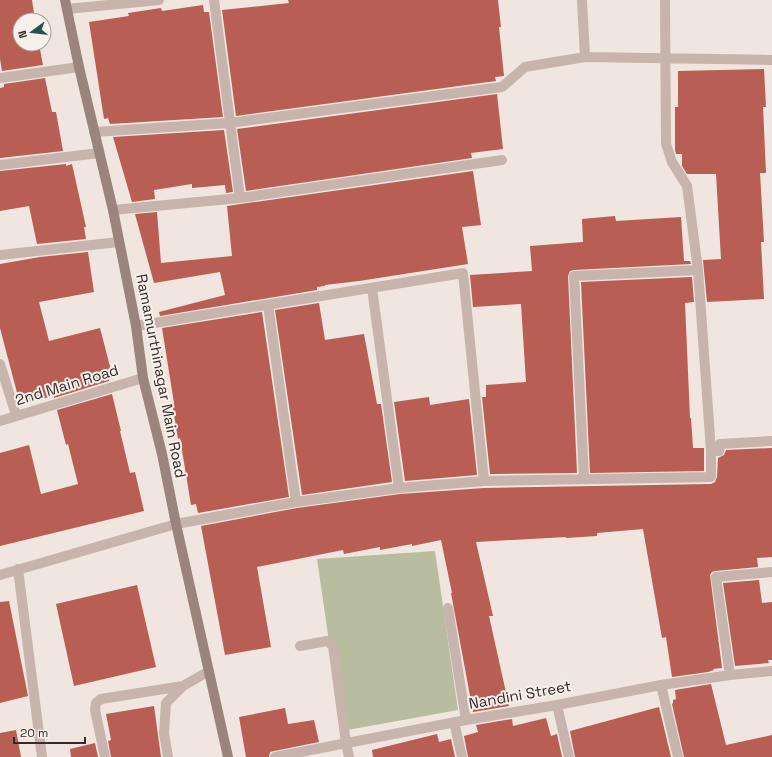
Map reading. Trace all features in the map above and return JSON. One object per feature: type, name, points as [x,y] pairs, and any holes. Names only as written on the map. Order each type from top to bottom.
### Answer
[{"type":"main road","name":"Ramamurthinagar Main Road","points":[[66,4],[79,67],[113,210],[136,326],[143,378],[162,454],[176,524],[228,757]]},
{"type":"street","points":[[66,4],[159,0]]},
{"type":"street","points":[[214,0],[240,198]]},
{"type":"street","points":[[582,0],[585,57]]},
{"type":"street","points":[[0,574],[176,524],[296,502],[399,488],[484,480],[711,477],[711,451],[698,270],[687,186],[672,162],[666,144],[666,0]]},
{"type":"street","points":[[94,132],[230,123],[502,87],[525,67],[585,57],[772,60]]},
{"type":"street","points":[[0,78],[79,67]]},
{"type":"street","points":[[0,165],[99,153]]},
{"type":"street","points":[[113,210],[240,198],[502,160]]},
{"type":"street","points":[[0,255],[119,242]]},
{"type":"street","points":[[584,478],[574,276],[698,270]]},
{"type":"street","points":[[136,326],[463,273],[484,480]]},
{"type":"street","points":[[372,288],[399,488]]},
{"type":"street","points":[[268,305],[296,502]]},
{"type":"street","points":[[0,364],[16,415]]},
{"type":"street","name":"2nd Main Road","points":[[0,421],[143,378]]},
{"type":"street","points":[[711,451],[719,451],[720,444],[772,441]]},
{"type":"street","points":[[18,569],[42,757]]},
{"type":"street","points":[[730,674],[716,577],[772,572]]},
{"type":"street","points":[[448,608],[466,720]]},
{"type":"street","points":[[300,646],[327,641],[333,646],[349,757]]},
{"type":"street","points":[[168,757],[164,733],[166,703],[183,686],[209,671]]},
{"type":"street","name":"Nandini Street","points":[[275,757],[454,722],[557,705],[661,685],[730,674],[772,671]]},
{"type":"street","points":[[661,685],[678,757]]},
{"type":"street","points":[[105,757],[95,710],[96,703],[101,699],[183,686]]},
{"type":"street","points":[[557,705],[569,757]]},
{"type":"street","points":[[454,722],[462,757]]},
{"type":"green space","points":[[435,551],[458,710],[342,731],[317,559]]},
{"type":"building","points":[[0,0],[32,0],[34,12],[12,12],[12,52],[41,52],[43,65],[2,71],[0,59]]},
{"type":"building","points":[[288,0],[498,0],[504,76],[495,77],[496,81],[236,116],[222,10],[289,3]]},
{"type":"building","points":[[203,5],[204,12],[209,12],[223,117],[110,124],[108,118],[104,119],[89,22],[129,16],[128,13],[161,8],[162,11]]},
{"type":"building","points":[[764,69],[766,107],[763,107],[766,173],[760,173],[764,242],[761,242],[764,299],[707,302],[703,260],[721,259],[716,174],[687,174],[682,166],[682,154],[676,154],[675,107],[678,107],[678,71]]},
{"type":"building","points":[[45,78],[52,112],[56,112],[63,151],[0,158],[0,88],[4,87],[4,84]]},
{"type":"building","points":[[497,94],[503,149],[471,153],[472,158],[246,191],[237,129]]},
{"type":"building","points":[[224,130],[233,192],[226,193],[225,185],[192,188],[192,184],[154,190],[155,199],[132,202],[113,137]]},
{"type":"building","points":[[66,164],[66,166],[72,164],[86,227],[84,227],[86,239],[37,244],[29,206],[0,211],[0,171]]},
{"type":"building","points":[[473,171],[481,225],[462,227],[468,264],[325,285],[317,287],[317,290],[160,316],[159,312],[225,295],[220,272],[154,283],[135,214],[157,212],[161,263],[232,256],[227,206]]},
{"type":"building","points":[[615,216],[616,221],[681,217],[684,261],[690,261],[691,264],[570,271],[568,276],[577,473],[490,474],[482,397],[486,397],[486,385],[526,382],[521,304],[473,307],[470,275],[532,271],[530,246],[583,242],[582,219]]},
{"type":"building","points":[[88,252],[94,292],[39,302],[49,341],[100,328],[113,378],[109,379],[109,381],[54,398],[54,396],[20,404],[0,328],[0,264],[40,257]]},
{"type":"building","points":[[692,277],[694,302],[685,303],[690,418],[693,448],[704,448],[704,471],[590,473],[581,282]]},
{"type":"building","points":[[319,303],[325,340],[364,334],[377,404],[381,404],[392,482],[302,495],[275,310]]},
{"type":"building","points":[[262,312],[289,497],[198,513],[196,504],[191,505],[180,438],[178,439],[162,328]]},
{"type":"building","points":[[112,394],[130,473],[135,472],[144,511],[0,546],[0,453],[29,445],[41,494],[78,484],[68,444],[66,445],[57,410]]},
{"type":"building","points":[[429,397],[430,405],[469,399],[477,475],[405,481],[394,402]]},
{"type":"building","points":[[772,448],[772,557],[757,558],[758,567],[715,571],[710,575],[722,668],[713,669],[714,670],[708,672],[672,677],[666,637],[662,638],[643,529],[597,533],[597,536],[476,542],[493,616],[489,616],[509,706],[473,712],[441,540],[412,546],[412,544],[380,550],[380,547],[344,554],[343,550],[257,567],[271,647],[225,655],[201,526],[297,508],[400,494],[484,488],[711,484],[715,482],[717,477],[718,458],[724,455],[726,450]]},
{"type":"building","points":[[759,580],[762,603],[772,602],[772,660],[768,660],[769,663],[735,666],[723,583]]},
{"type":"building","points":[[137,585],[156,667],[74,686],[56,604]]},
{"type":"building","points":[[9,601],[28,696],[0,703],[0,602]]},
{"type":"building","points":[[711,684],[726,745],[772,735],[772,757],[684,757],[672,704],[673,700],[676,699],[675,690]]},
{"type":"building","points":[[154,706],[161,757],[111,757],[108,741],[111,740],[106,714]]},
{"type":"building","points":[[659,707],[671,757],[575,757],[570,731]]},
{"type":"building","points":[[285,708],[288,724],[314,720],[319,742],[270,752],[269,757],[246,757],[239,717]]},
{"type":"building","points":[[546,718],[551,736],[557,734],[562,757],[468,757],[464,736],[478,732],[476,725],[512,719],[513,726]]},
{"type":"building","points":[[16,730],[21,757],[0,757],[0,733]]},
{"type":"building","points":[[437,734],[439,742],[451,739],[455,757],[373,757],[372,750]]},
{"type":"building","points":[[95,743],[98,757],[71,757],[70,749]]}]
